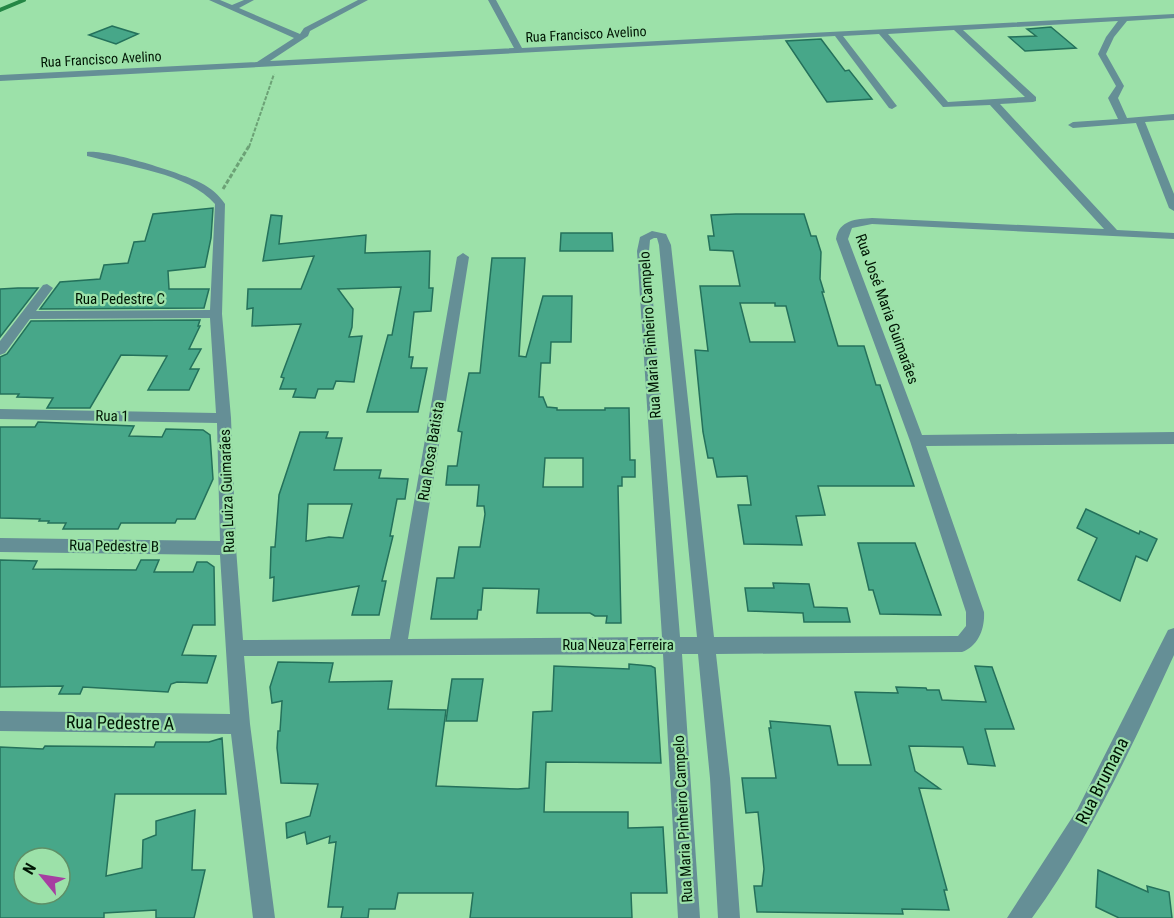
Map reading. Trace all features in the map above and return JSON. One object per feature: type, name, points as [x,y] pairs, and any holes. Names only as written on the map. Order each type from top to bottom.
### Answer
[{"type":"street","points":[[213,0],[303,36]]},
{"type":"street","points":[[232,8],[250,0]]},
{"type":"street","points":[[303,36],[307,30],[364,0]]},
{"type":"street","points":[[260,63],[303,36],[375,0]]},
{"type":"street","points":[[492,0],[520,51]]},
{"type":"street","name":"Rua Francisco Avelino","points":[[0,78],[1174,16]]},
{"type":"street","points":[[1124,20],[1110,37],[1102,54],[1120,86],[1113,98],[1124,121]]},
{"type":"street","points":[[882,32],[946,105],[1033,99],[957,28]]},
{"type":"street","points":[[838,35],[892,106]]},
{"type":"street","points":[[993,102],[1114,233]]},
{"type":"street","points":[[1073,125],[1174,117]]},
{"type":"street","points":[[1139,119],[1174,208]]},
{"type":"street","points":[[91,154],[184,179],[208,189],[217,197]]},
{"type":"street","name":"Rua Luiza Guimarães","points":[[217,197],[220,204],[216,314],[224,418],[228,548],[240,724],[264,918]]},
{"type":"street","name":"Rua José Maria Guimarães","points":[[975,612],[917,441],[842,239],[845,228],[850,224],[872,221],[1174,236]]},
{"type":"street","name":"Rua Maria Pinheiro Campelo","points":[[689,918],[643,242],[647,236],[652,234],[662,236],[665,245],[720,778],[729,918]]},
{"type":"street","name":"Rua Rosa Batista","points":[[398,646],[463,257]]},
{"type":"street","points":[[0,350],[47,288]]},
{"type":"street","name":"Rua Pedestre C","points":[[26,315],[216,314]]},
{"type":"street","points":[[654,392],[680,392]]},
{"type":"street","name":"Rua 1","points":[[0,414],[224,418]]},
{"type":"street","points":[[917,441],[1174,438]]},
{"type":"street","name":"Rua Pedestre B","points":[[0,545],[228,548]]},
{"type":"street","name":"Rua Neuza Ferreira","points":[[236,648],[953,646],[962,644],[969,638],[976,622],[975,612]]},
{"type":"street","name":"Rua Brumana","points":[[1018,918],[1048,881],[1100,789],[1174,636]]},
{"type":"street","name":"Rua Pedestre A","points":[[0,721],[240,724]]},
{"type":"path","points":[[217,197],[238,170],[249,149],[277,63]]},
{"type":"building","points":[[112,26],[138,34],[116,44],[89,35]]},
{"type":"building","points":[[1051,27],[1076,48],[1025,51],[1009,37],[1036,36],[1027,29]]},
{"type":"building","points":[[821,39],[845,71],[849,70],[872,99],[827,102],[786,41]]},
{"type":"building","points":[[213,208],[211,238],[205,267],[168,271],[169,289],[209,289],[204,308],[40,309],[60,282],[100,279],[104,265],[128,263],[134,242],[145,241],[153,214]]},
{"type":"building","points":[[804,214],[811,236],[816,236],[821,252],[820,279],[824,292],[822,292],[838,346],[864,346],[876,385],[880,385],[914,486],[818,486],[825,515],[796,516],[802,545],[744,544],[738,505],[751,505],[747,476],[717,477],[713,458],[708,458],[703,432],[695,350],[708,351],[700,286],[740,286],[733,251],[710,250],[708,236],[714,236],[711,215]],"holes":[[[740,303],[775,303],[775,306],[786,306],[795,342],[750,342]]]},
{"type":"building","points":[[271,215],[282,216],[279,244],[366,235],[365,253],[430,251],[429,288],[433,288],[431,311],[414,312],[409,357],[413,357],[411,368],[427,368],[418,412],[367,412],[388,335],[392,335],[401,287],[338,289],[353,309],[349,337],[362,336],[354,382],[336,381],[333,389],[318,389],[315,398],[293,397],[296,389],[280,389],[284,378],[281,377],[301,324],[252,326],[253,308],[247,309],[248,289],[301,289],[314,256],[263,261]]},
{"type":"building","points":[[561,233],[612,233],[613,251],[560,251]]},
{"type":"building","points":[[492,258],[525,258],[519,356],[526,357],[543,296],[572,296],[571,342],[551,342],[550,363],[541,363],[539,397],[543,397],[547,407],[557,408],[557,410],[629,408],[630,460],[635,460],[635,477],[622,477],[622,486],[618,486],[621,623],[606,623],[607,616],[595,616],[590,613],[537,613],[539,589],[483,588],[481,610],[478,610],[477,619],[431,619],[437,578],[454,578],[459,547],[480,547],[485,514],[484,506],[477,506],[479,485],[446,485],[448,466],[457,466],[462,432],[458,431],[469,373],[480,373]],"holes":[[[545,458],[583,458],[583,487],[543,487]]]},
{"type":"building","points":[[38,288],[0,337],[0,289]]},
{"type":"building","points":[[200,320],[198,326],[200,326],[189,349],[201,349],[190,369],[199,369],[189,390],[148,390],[167,356],[121,355],[90,408],[47,408],[53,398],[0,394],[0,357],[7,354],[31,321]]},
{"type":"building","points":[[38,422],[134,426],[129,436],[162,437],[166,429],[203,430],[210,435],[213,479],[195,519],[177,519],[175,523],[121,523],[118,529],[63,529],[66,523],[48,523],[49,521],[39,521],[40,519],[0,518],[0,427],[35,427]]},
{"type":"building","points":[[300,432],[328,432],[326,438],[342,438],[334,470],[381,470],[379,478],[408,479],[405,499],[397,499],[390,536],[393,536],[382,581],[386,581],[379,615],[352,615],[359,586],[273,601],[274,577],[270,578],[271,547],[275,547],[279,495]],"holes":[[[308,504],[352,504],[343,538],[329,537],[306,541]]]},
{"type":"building","points":[[1086,509],[1139,534],[1140,531],[1157,539],[1147,561],[1136,556],[1120,601],[1078,580],[1097,538],[1077,528]]},
{"type":"building","points":[[858,543],[915,543],[941,615],[880,614],[873,590],[869,590]]},
{"type":"building","points":[[0,560],[37,561],[33,569],[136,570],[141,560],[159,560],[154,572],[193,572],[197,562],[207,562],[214,567],[215,625],[193,625],[182,655],[216,656],[207,683],[177,682],[171,684],[168,692],[83,687],[80,694],[59,694],[63,686],[0,687]]},
{"type":"building","points":[[773,583],[809,584],[814,607],[847,608],[850,622],[804,622],[803,613],[748,611],[745,588],[774,588]]},
{"type":"building","points":[[278,662],[333,663],[329,682],[392,681],[388,709],[446,710],[436,786],[518,789],[529,788],[533,712],[552,711],[554,666],[629,669],[629,664],[655,668],[661,763],[546,762],[544,812],[628,812],[628,828],[663,827],[667,893],[631,893],[632,918],[470,918],[473,893],[398,893],[395,909],[369,909],[368,918],[341,918],[343,907],[328,907],[336,842],[329,843],[330,836],[307,844],[305,832],[287,838],[286,823],[310,816],[318,784],[281,783],[277,748],[282,701],[272,703],[270,687]]},
{"type":"building","points":[[975,666],[992,667],[1014,729],[985,729],[995,766],[968,764],[963,747],[909,746],[915,771],[940,789],[919,788],[947,890],[944,890],[949,910],[902,909],[903,914],[757,912],[754,886],[762,886],[764,869],[758,812],[746,813],[742,778],[776,778],[770,721],[830,726],[838,765],[871,765],[855,692],[898,693],[896,687],[926,688],[927,690],[939,690],[942,700],[986,702]]},
{"type":"building","points":[[452,679],[483,679],[477,721],[446,721]]},
{"type":"building","points":[[222,738],[226,794],[115,794],[106,876],[142,868],[143,840],[156,835],[156,821],[195,810],[192,870],[205,870],[194,918],[156,918],[156,910],[104,913],[104,918],[0,918],[0,747],[43,749],[45,746],[154,747],[156,742],[209,742]]},
{"type":"building","points":[[1098,870],[1148,892],[1147,886],[1169,892],[1172,918],[1119,918],[1096,907]]},
{"type":"waterway","points":[[0,10],[24,0]]}]
